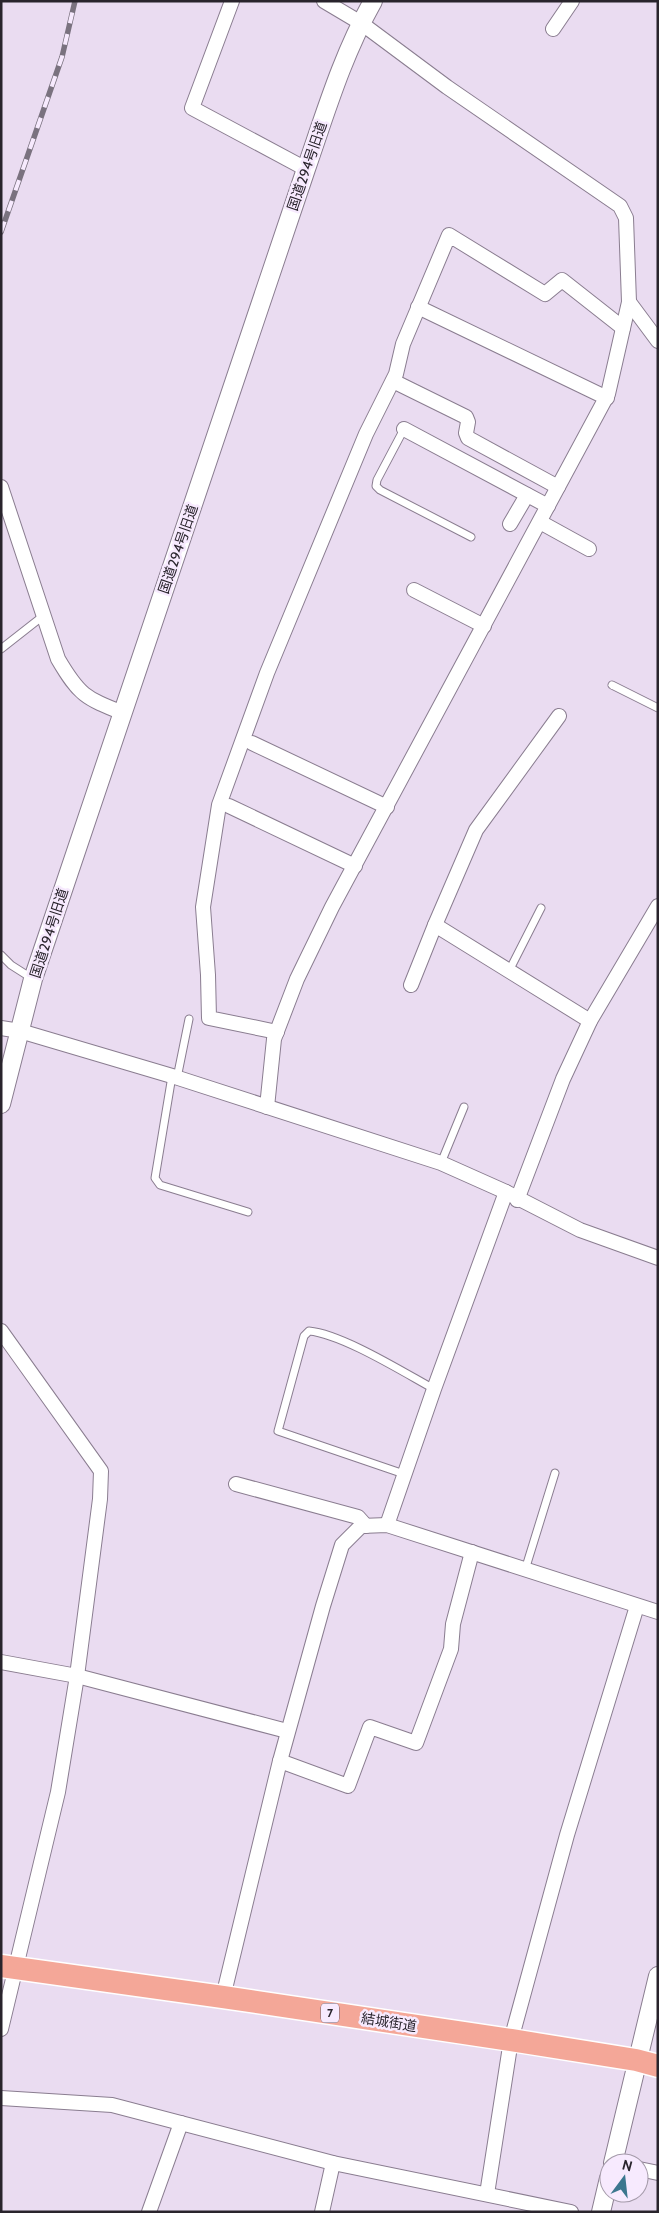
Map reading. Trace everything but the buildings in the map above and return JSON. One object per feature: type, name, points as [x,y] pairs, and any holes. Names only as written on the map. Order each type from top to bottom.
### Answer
[{"type":"main road","name":"結城街道","points":[[8,1967],[511,2040],[647,2063]]},
{"type":"street","points":[[232,1],[192,108],[306,168]]},
{"type":"street","points":[[267,1107],[274,1039],[297,979],[355,866],[607,398],[629,302],[626,218],[620,206],[447,87],[361,23],[324,1]]},
{"type":"street","name":"国道294号旧道","points":[[1,1104],[33,979],[306,168],[340,68],[373,1]]},
{"type":"street","points":[[553,28],[572,1]]},
{"type":"street","points":[[277,1032],[208,1018],[208,975],[203,907],[219,805],[267,673],[366,434],[393,381],[400,362],[403,344],[449,235],[545,294],[562,280],[623,328]]},
{"type":"street","points":[[629,302],[658,341]]},
{"type":"street","points":[[418,307],[607,398]]},
{"type":"street","points":[[393,381],[466,417],[468,422],[466,433],[468,438],[558,487]]},
{"type":"street","points":[[404,429],[548,506]]},
{"type":"street","points":[[1,487],[58,659],[72,684],[90,700],[123,713]]},
{"type":"street","points":[[510,524],[527,495]]},
{"type":"street","points":[[540,522],[589,549]]},
{"type":"street","points":[[414,590],[484,626]]},
{"type":"street","points":[[411,985],[476,830],[559,716]]},
{"type":"street","points":[[252,743],[387,807]]},
{"type":"street","points":[[228,806],[355,866]]},
{"type":"street","points":[[387,1525],[434,1389],[511,1196],[590,1021],[657,903]]},
{"type":"street","points":[[435,925],[590,1021]]},
{"type":"street","points":[[1,1028],[20,1031],[175,1077],[441,1163],[580,1230],[658,1258]]},
{"type":"street","points":[[1,1331],[101,1471],[100,1498],[77,1676],[58,1792],[8,1967],[1,2029]]},
{"type":"street","points":[[236,1484],[358,1517],[366,1526]]},
{"type":"street","points":[[223,1997],[287,1731],[342,1545],[361,1526],[387,1525],[658,1612]]},
{"type":"street","points":[[280,1761],[348,1786],[370,1727],[416,1743],[451,1649],[453,1624],[472,1552]]},
{"type":"street","points":[[487,2194],[511,2040],[567,1835],[636,1606]]},
{"type":"street","points":[[1,1662],[77,1676],[287,1731]]},
{"type":"street","points":[[616,2153],[647,2063],[658,1976]]},
{"type":"street","points":[[1,2098],[112,2105],[333,2163],[572,2212]]},
{"type":"street","points":[[149,2212],[181,2123]]},
{"type":"street","points":[[322,2212],[333,2163]]},
{"type":"lane","points":[[404,429],[376,480],[376,486],[380,490],[471,537]]},
{"type":"lane","points":[[1,649],[43,616]]},
{"type":"lane","points":[[612,685],[658,708]]},
{"type":"lane","points":[[509,971],[541,908]]},
{"type":"lane","points":[[1,955],[11,965],[33,979]]},
{"type":"lane","points":[[189,1019],[175,1077],[155,1178],[160,1185],[248,1212]]},
{"type":"lane","points":[[441,1163],[464,1107]]},
{"type":"lane","points":[[404,1474],[278,1431],[304,1336],[309,1331],[317,1332],[344,1342],[434,1389]]},
{"type":"lane","points":[[525,1570],[555,1474]]},
{"type":"railway","points":[[1,232],[62,57],[75,1]]}]
